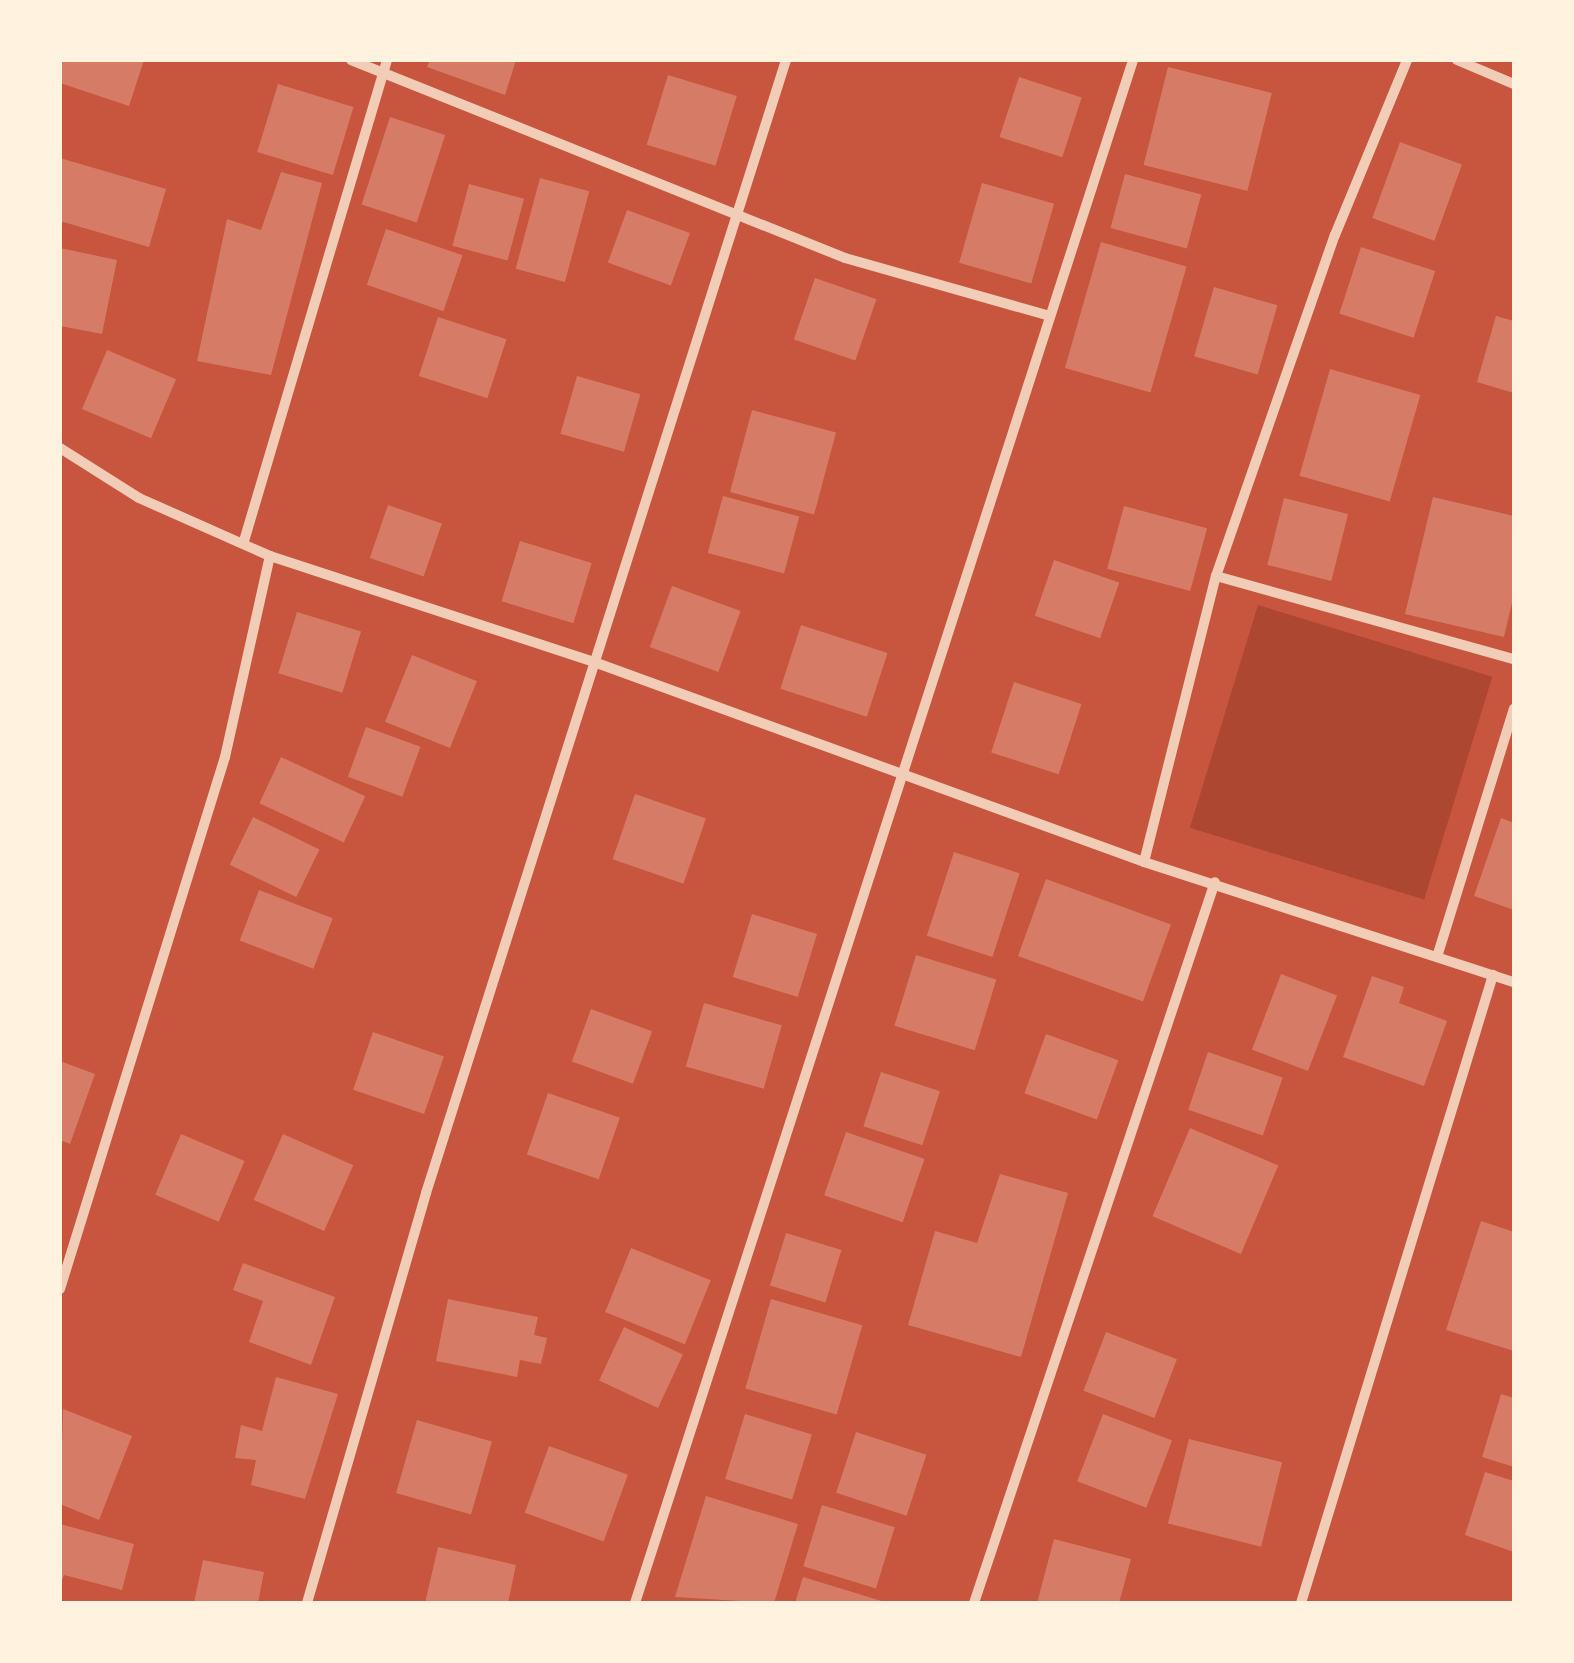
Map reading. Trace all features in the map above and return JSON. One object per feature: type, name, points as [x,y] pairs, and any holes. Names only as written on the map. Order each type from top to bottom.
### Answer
[{"type":"street","points":[[351,60],[845,258],[1050,316]]},
{"type":"street","points":[[244,541],[387,60]]},
{"type":"street","points":[[307,1603],[426,1193],[786,60]]},
{"type":"street","points":[[634,1603],[907,774],[1134,60]]},
{"type":"street","points":[[1144,862],[1216,576],[1335,236],[1407,60]]},
{"type":"street","points":[[1456,60],[1514,84]]},
{"type":"street","points":[[60,448],[139,498],[244,541],[270,556],[594,662],[1144,862],[1514,982]]},
{"type":"street","points":[[60,1289],[225,757],[270,556]]},
{"type":"street","points":[[1216,576],[1514,658]]},
{"type":"street","points":[[1436,956],[1514,709]]},
{"type":"street","points":[[974,1603],[1215,882]]},
{"type":"street","points":[[1301,1603],[1492,975]]},
{"type":"shaded area","points":[[1258,605],[1492,677],[1424,899],[1190,828]]},
{"type":"building","points":[[60,60],[144,60],[129,106],[60,83]]},
{"type":"building","points":[[430,60],[516,60],[505,95],[427,67]]},
{"type":"building","points":[[1168,67],[1272,93],[1247,191],[1144,165]]},
{"type":"building","points":[[668,75],[737,96],[716,166],[647,145]]},
{"type":"building","points":[[1019,77],[1082,97],[1062,157],[1000,137]]},
{"type":"building","points":[[278,84],[354,107],[333,175],[257,152]]},
{"type":"building","points":[[390,117],[445,135],[417,222],[362,204]]},
{"type":"building","points":[[1400,142],[1462,165],[1434,241],[1372,218]]},
{"type":"building","points":[[60,158],[166,189],[149,247],[60,221]]},
{"type":"building","points":[[281,172],[322,183],[271,375],[197,361],[227,219],[261,230]]},
{"type":"building","points":[[1125,174],[1201,194],[1187,249],[1111,228]]},
{"type":"building","points":[[540,178],[589,191],[565,282],[516,269]]},
{"type":"building","points":[[982,183],[1054,204],[1031,283],[959,263]]},
{"type":"building","points":[[469,184],[524,199],[507,261],[452,246]]},
{"type":"building","points":[[627,210],[690,233],[671,286],[608,263]]},
{"type":"building","points":[[386,229],[463,255],[443,311],[367,285]]},
{"type":"building","points":[[1101,242],[1187,267],[1150,392],[1065,368]]},
{"type":"building","points":[[1361,247],[1435,271],[1414,338],[1339,314]]},
{"type":"building","points":[[60,248],[117,260],[102,334],[60,326]]},
{"type":"building","points":[[815,278],[876,299],[855,361],[794,339]]},
{"type":"building","points":[[1214,287],[1277,305],[1258,374],[1194,356]]},
{"type":"building","points":[[1496,316],[1514,321],[1514,393],[1477,382]]},
{"type":"building","points":[[438,317],[506,339],[487,398],[419,376]]},
{"type":"building","points":[[107,350],[176,379],[151,438],[82,409]]},
{"type":"building","points":[[1330,369],[1420,395],[1390,502],[1299,476]]},
{"type":"building","points":[[577,376],[640,394],[624,452],[560,434]]},
{"type":"building","points":[[752,410],[836,433],[814,515],[730,492]]},
{"type":"building","points":[[723,496],[799,516],[784,573],[708,553]]},
{"type":"building","points":[[1433,497],[1514,516],[1514,594],[1504,637],[1405,614]]},
{"type":"building","points":[[1284,498],[1348,514],[1331,581],[1267,565]]},
{"type":"building","points":[[388,505],[442,524],[424,577],[370,558]]},
{"type":"building","points":[[1124,506],[1207,528],[1190,591],[1107,569]]},
{"type":"building","points":[[520,541],[592,563],[573,623],[502,601]]},
{"type":"building","points":[[1054,560],[1119,582],[1100,638],[1035,616]]},
{"type":"building","points":[[672,586],[741,611],[718,672],[650,647]]},
{"type":"building","points":[[297,612],[361,632],[342,693],[278,673]]},
{"type":"building","points":[[801,625],[888,653],[867,717],[780,689]]},
{"type":"building","points":[[412,655],[477,681],[450,748],[385,722]]},
{"type":"building","points":[[1014,682],[1082,704],[1059,774],[991,752]]},
{"type":"building","points":[[366,727],[421,747],[402,797],[348,777]]},
{"type":"building","points":[[281,757],[365,796],[344,843],[259,803]]},
{"type":"building","points":[[635,794],[706,818],[683,884],[613,859]]},
{"type":"building","points":[[253,817],[320,849],[296,897],[230,865]]},
{"type":"building","points":[[1501,818],[1514,823],[1514,910],[1474,896]]},
{"type":"building","points":[[954,852],[1020,873],[992,957],[927,936]]},
{"type":"building","points":[[1046,879],[1171,924],[1143,1002],[1018,956]]},
{"type":"building","points":[[259,890],[333,918],[313,969],[240,940]]},
{"type":"building","points":[[752,914],[817,934],[798,997],[733,977]]},
{"type":"building","points":[[916,955],[996,980],[975,1050],[894,1026]]},
{"type":"building","points":[[1281,974],[1337,996],[1308,1071],[1252,1050]]},
{"type":"building","points":[[1372,976],[1404,987],[1399,1003],[1447,1021],[1424,1086],[1343,1057]]},
{"type":"building","points":[[704,1003],[782,1025],[764,1089],[686,1066]]},
{"type":"building","points":[[591,1009],[652,1031],[633,1084],[572,1062]]},
{"type":"building","points":[[373,1032],[444,1056],[424,1114],[353,1090]]},
{"type":"building","points":[[1046,1034],[1118,1060],[1097,1120],[1024,1093]]},
{"type":"building","points":[[1208,1052],[1283,1078],[1263,1135],[1188,1110]]},
{"type":"building","points":[[60,1061],[95,1074],[70,1144],[60,1140]]},
{"type":"building","points":[[881,1072],[940,1091],[922,1145],[863,1126]]},
{"type":"building","points":[[548,1093],[620,1118],[599,1179],[527,1154]]},
{"type":"building","points":[[1190,1128],[1278,1166],[1241,1254],[1152,1216]]},
{"type":"building","points":[[846,1132],[924,1159],[903,1222],[824,1195]]},
{"type":"building","points":[[181,1134],[245,1161],[219,1222],[155,1195]]},
{"type":"building","points":[[283,1134],[353,1165],[324,1231],[254,1200]]},
{"type":"building","points":[[1000,1174],[1068,1193],[1021,1357],[908,1325],[935,1231],[977,1243]]},
{"type":"building","points":[[1481,1221],[1514,1232],[1514,1351],[1446,1330]]},
{"type":"building","points":[[786,1233],[841,1250],[825,1303],[770,1286]]},
{"type":"building","points":[[631,1248],[711,1280],[685,1344],[605,1312]]},
{"type":"building","points":[[243,1263],[335,1297],[311,1365],[249,1342],[263,1301],[233,1290]]},
{"type":"building","points":[[448,1299],[538,1317],[534,1335],[547,1338],[541,1364],[520,1360],[517,1377],[436,1361]]},
{"type":"building","points":[[771,1299],[862,1325],[837,1415],[745,1388]]},
{"type":"building","points":[[624,1327],[683,1354],[658,1408],[599,1380]]},
{"type":"building","points":[[1106,1332],[1177,1359],[1154,1418],[1083,1391]]},
{"type":"building","points":[[276,1377],[338,1394],[305,1499],[251,1485],[256,1460],[235,1458],[241,1425],[262,1431]]},
{"type":"building","points":[[1501,1394],[1514,1398],[1514,1467],[1482,1457]]},
{"type":"building","points":[[63,1409],[132,1436],[99,1520],[60,1504]]},
{"type":"building","points":[[745,1414],[812,1434],[792,1499],[725,1479]]},
{"type":"building","points":[[1103,1414],[1172,1441],[1146,1508],[1077,1481]]},
{"type":"building","points":[[417,1420],[492,1441],[471,1515],[396,1493]]},
{"type":"building","points":[[856,1432],[926,1455],[907,1516],[836,1493]]},
{"type":"building","points":[[1189,1439],[1282,1462],[1261,1547],[1168,1523]]},
{"type":"building","points":[[549,1446],[628,1475],[604,1541],[525,1513]]},
{"type":"building","points":[[1485,1472],[1514,1481],[1514,1552],[1465,1535]]},
{"type":"building","points":[[706,1496],[798,1524],[774,1603],[675,1597]]},
{"type":"building","points":[[822,1505],[895,1527],[876,1588],[803,1566]]},
{"type":"building","points":[[60,1524],[134,1544],[122,1590],[64,1575],[60,1585]]},
{"type":"building","points":[[1054,1539],[1131,1559],[1119,1603],[1037,1603]]},
{"type":"building","points":[[438,1547],[516,1565],[508,1603],[425,1603]]},
{"type":"building","points":[[203,1560],[264,1572],[258,1603],[194,1603]]},
{"type":"building","points":[[803,1577],[885,1602],[885,1603],[795,1603]]}]
